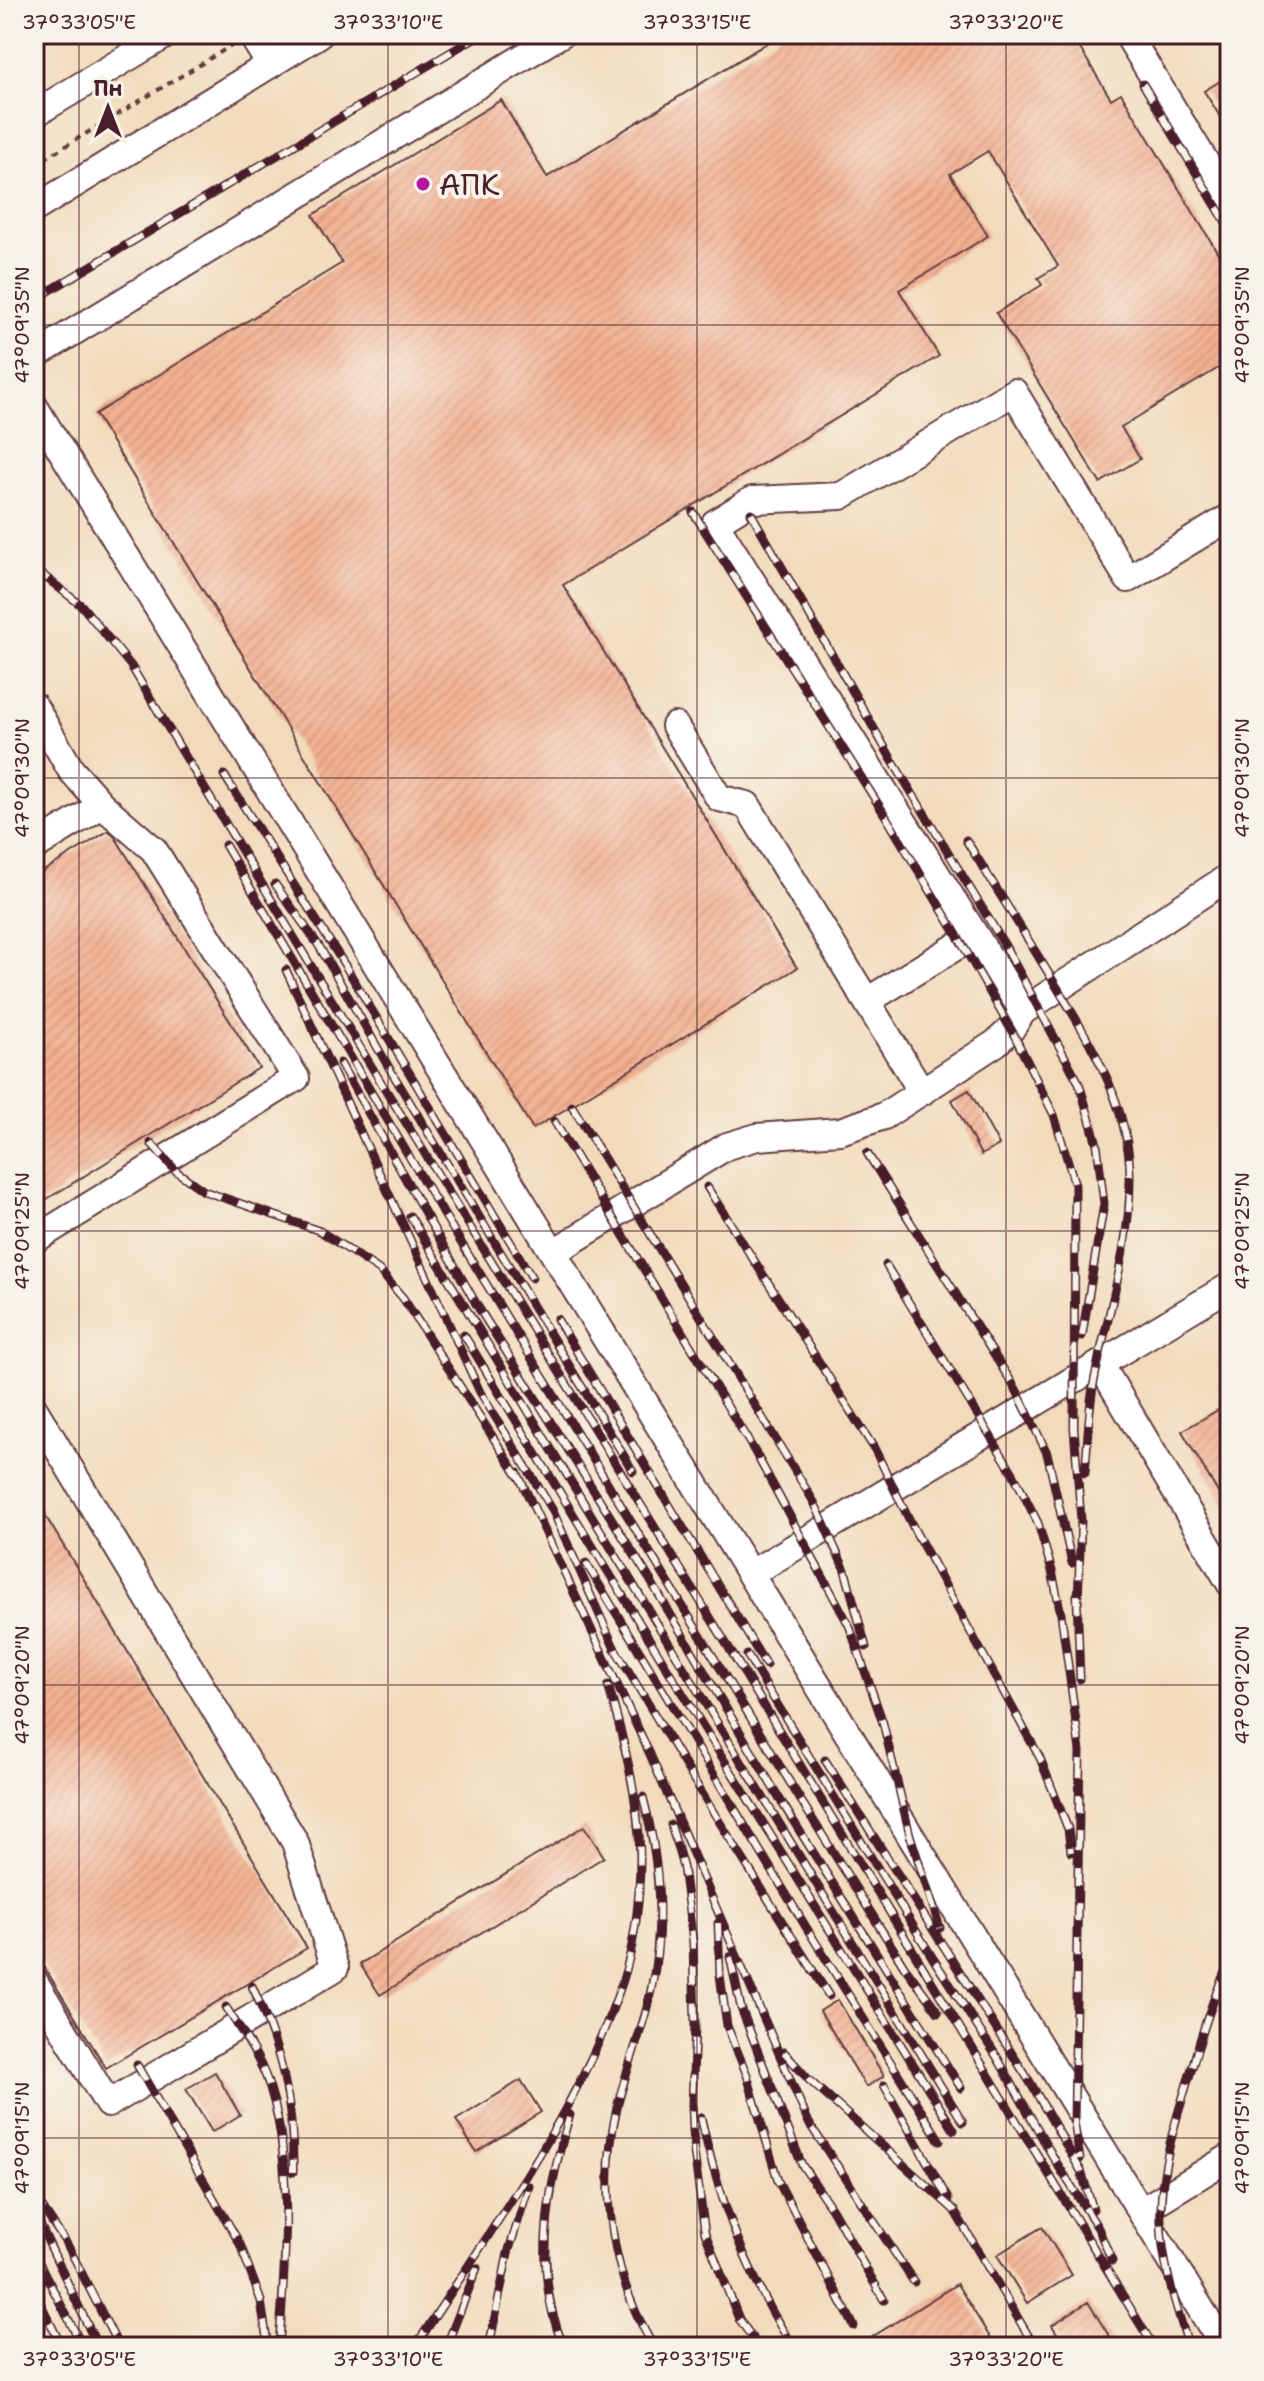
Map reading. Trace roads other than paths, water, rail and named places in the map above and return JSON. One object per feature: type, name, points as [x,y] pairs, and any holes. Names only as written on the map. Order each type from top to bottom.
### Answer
[{"type":"lane","points":[[34,114],[167,34]]},
{"type":"lane","points":[[34,209],[320,34]]},
{"type":"lane","points":[[34,356],[561,34]]},
{"type":"lane","points":[[1127,34],[1230,202]]},
{"type":"lane","points":[[244,38],[270,65]]},
{"type":"lane","points":[[34,193],[91,174]]},
{"type":"lane","points":[[1023,1011],[715,523],[752,500],[841,496],[1014,392],[1128,579],[1230,517]]},
{"type":"lane","points":[[34,406],[1224,2347]]},
{"type":"lane","points":[[34,706],[71,770],[102,805],[154,850],[296,1078],[34,1240]]},
{"type":"lane","points":[[675,726],[719,798],[747,805],[922,1092]]},
{"type":"lane","points":[[34,847],[102,805]]},
{"type":"lane","points":[[554,1252],[727,1146],[757,1137],[840,1131],[884,1116],[996,1043],[1011,1029],[1023,1011],[1230,876]]},
{"type":"lane","points":[[867,1001],[975,935]]},
{"type":"lane","points":[[750,1574],[1230,1286]]},
{"type":"lane","points":[[1100,1364],[1230,1583]]},
{"type":"lane","points":[[34,1409],[295,1842],[335,1968],[108,2104],[34,1981]]},
{"type":"lane","points":[[1141,2211],[1230,2157]]},
{"type":"railway","points":[[34,300],[481,34]]},
{"type":"railway","points":[[1143,84],[1230,229]]},
{"type":"railway","points":[[693,512],[885,815],[957,935],[1013,1033],[1054,1115],[1075,1185],[1074,1428],[1081,1520],[1078,1603]]},
{"type":"railway","points":[[751,513],[892,760],[1004,944],[1079,1083],[1097,1144],[1104,1204],[1082,1336]]},
{"type":"railway","points":[[34,568],[82,606],[131,666],[376,1074],[1154,2347]]},
{"type":"railway","points":[[224,775],[346,967],[532,1278]]},
{"type":"railway","points":[[966,840],[1092,1047],[1115,1098],[1123,1125],[1128,1152],[1129,1206],[1117,1282],[1092,1393],[1085,1473]]},
{"type":"railway","points":[[225,845],[426,1185],[800,1799],[904,1966],[938,2012]]},
{"type":"railway","points":[[275,884],[319,946],[633,1471]]},
{"type":"railway","points":[[286,970],[480,1392],[552,1509],[614,1647],[829,1996]]},
{"type":"railway","points":[[340,1063],[478,1307],[649,1578],[779,1798],[961,2088]]},
{"type":"railway","points":[[572,1106],[814,1502],[845,1570],[866,1647]]},
{"type":"railway","points":[[554,1121],[755,1452],[849,1625],[883,1723],[910,1835],[940,1928]]},
{"type":"railway","points":[[151,1143],[176,1171],[204,1191],[320,1231],[379,1270],[403,1298],[518,1476]]},
{"type":"railway","points":[[867,1153],[1017,1391],[1047,1453],[1072,1563]]},
{"type":"railway","points":[[707,1187],[874,1448],[915,1531],[1040,1758],[1068,1829],[1071,1852]]},
{"type":"railway","points":[[410,1216],[963,2122]]},
{"type":"railway","points":[[886,1265],[1013,1473],[1038,1523],[1052,1571],[1080,1751],[1074,2122],[1080,2159]]},
{"type":"railway","points":[[557,1319],[766,1665]]},
{"type":"railway","points":[[464,1335],[954,2130]]},
{"type":"railway","points":[[517,1472],[649,1752],[809,2123],[914,2282]]},
{"type":"railway","points":[[586,1563],[806,1927],[940,2141]]},
{"type":"railway","points":[[1077,1595],[1080,1679]]},
{"type":"railway","points":[[747,1655],[997,2057],[1056,2162],[1098,2228],[1112,2261]]},
{"type":"railway","points":[[415,2347],[556,2125],[603,2032],[627,1968],[638,1905],[639,1835],[630,1770],[608,1685]]},
{"type":"railway","points":[[825,1760],[1030,2082],[1081,2171],[1093,2209]]},
{"type":"railway","points":[[643,1797],[657,1869],[658,1941],[648,2005],[616,2112],[611,2142],[609,2203],[619,2263],[628,2292],[654,2347]]},
{"type":"railway","points":[[671,1825],[683,1867],[693,1942],[695,2023],[692,2105],[694,2152],[705,2233],[739,2319],[759,2347]]},
{"type":"railway","points":[[718,1923],[720,1975],[727,2026],[747,2075],[778,2181],[854,2326]]},
{"type":"railway","points":[[730,1957],[741,2008],[802,2165],[832,2209],[884,2300]]},
{"type":"railway","points":[[1189,2347],[1170,2285],[1164,2253],[1161,2221],[1163,2183],[1170,2145],[1208,2015],[1230,1961]]},
{"type":"railway","points":[[252,1986],[271,2032],[284,2076],[291,2123],[293,2172]]},
{"type":"railway","points":[[226,2007],[253,2049],[266,2077],[281,2139],[286,2210],[279,2347]]},
{"type":"railway","points":[[784,2052],[809,2080],[954,2210],[1035,2347]]},
{"type":"railway","points":[[137,2065],[240,2244],[261,2301],[268,2347]]},
{"type":"railway","points":[[884,2085],[948,2199]]},
{"type":"railway","points":[[564,2347],[548,2290],[546,2231],[555,2172],[570,2115]]},
{"type":"railway","points":[[701,2117],[716,2178],[736,2236],[762,2293],[793,2347]]},
{"type":"railway","points":[[489,2347],[508,2253],[529,2186]]},
{"type":"railway","points":[[34,2195],[68,2246],[119,2347]]},
{"type":"railway","points":[[34,2212],[98,2347]]},
{"type":"railway","points":[[34,2253],[83,2347]]},
{"type":"railway","points":[[446,2347],[477,2268]]},
{"type":"railway","points":[[34,2290],[62,2347]]},
{"type":"railway","points":[[34,2324],[45,2347]]},
{"type":"place","name":"АПК","points":[[423,184]]}]
